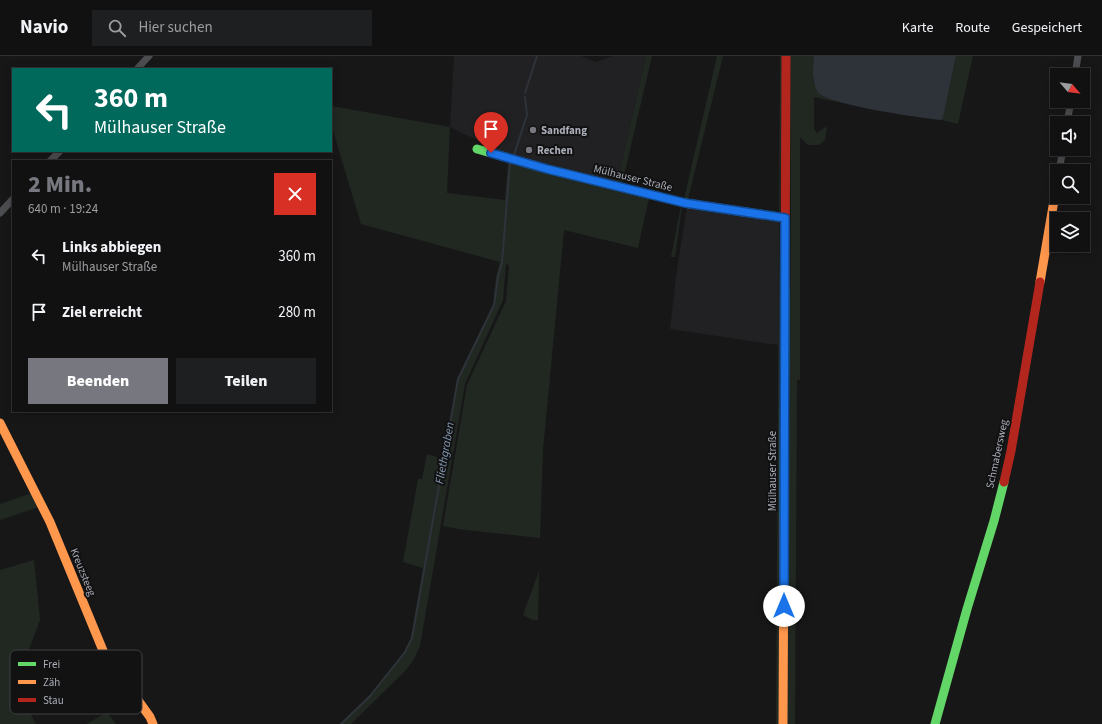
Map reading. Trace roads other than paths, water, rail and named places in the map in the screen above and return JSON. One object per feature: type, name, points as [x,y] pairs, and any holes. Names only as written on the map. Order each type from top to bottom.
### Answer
[{"type":"street","points":[[138,68],[149,56]]},
{"type":"street","name":"Mülhauser Straße","points":[[783,724],[786,56]]},
{"type":"street","points":[[1076,68],[1078,56]]},
{"type":"street","name":"Mülhauser Straße","points":[[477,149],[547,169],[685,203],[785,218]]},
{"type":"street","points":[[51,160],[59,152]]},
{"type":"street","points":[[0,213],[12,200]]},
{"type":"street","name":"Schmabersweg","points":[[935,724],[967,609],[994,521],[1011,450],[1053,204]]},
{"type":"street","name":"Kreuzsteeg","points":[[0,423],[50,522],[103,650]]},
{"type":"street","name":"Kreuzsteeg","points":[[142,706],[153,724]]},
{"type":"waterway","name":"Fliethgraben","points":[[525,93],[537,56]]},
{"type":"waterway","name":"Fliethgraben","points":[[514,155],[527,115],[525,97]]},
{"type":"waterway","name":"Fliethgraben","points":[[341,724],[370,696],[405,652],[412,638],[458,379],[494,305],[502,262],[510,163]]},
{"type":"place","name":"Sandfang","points":[[533,130]]},
{"type":"place","name":"Rechen","points":[[529,150]]}]
